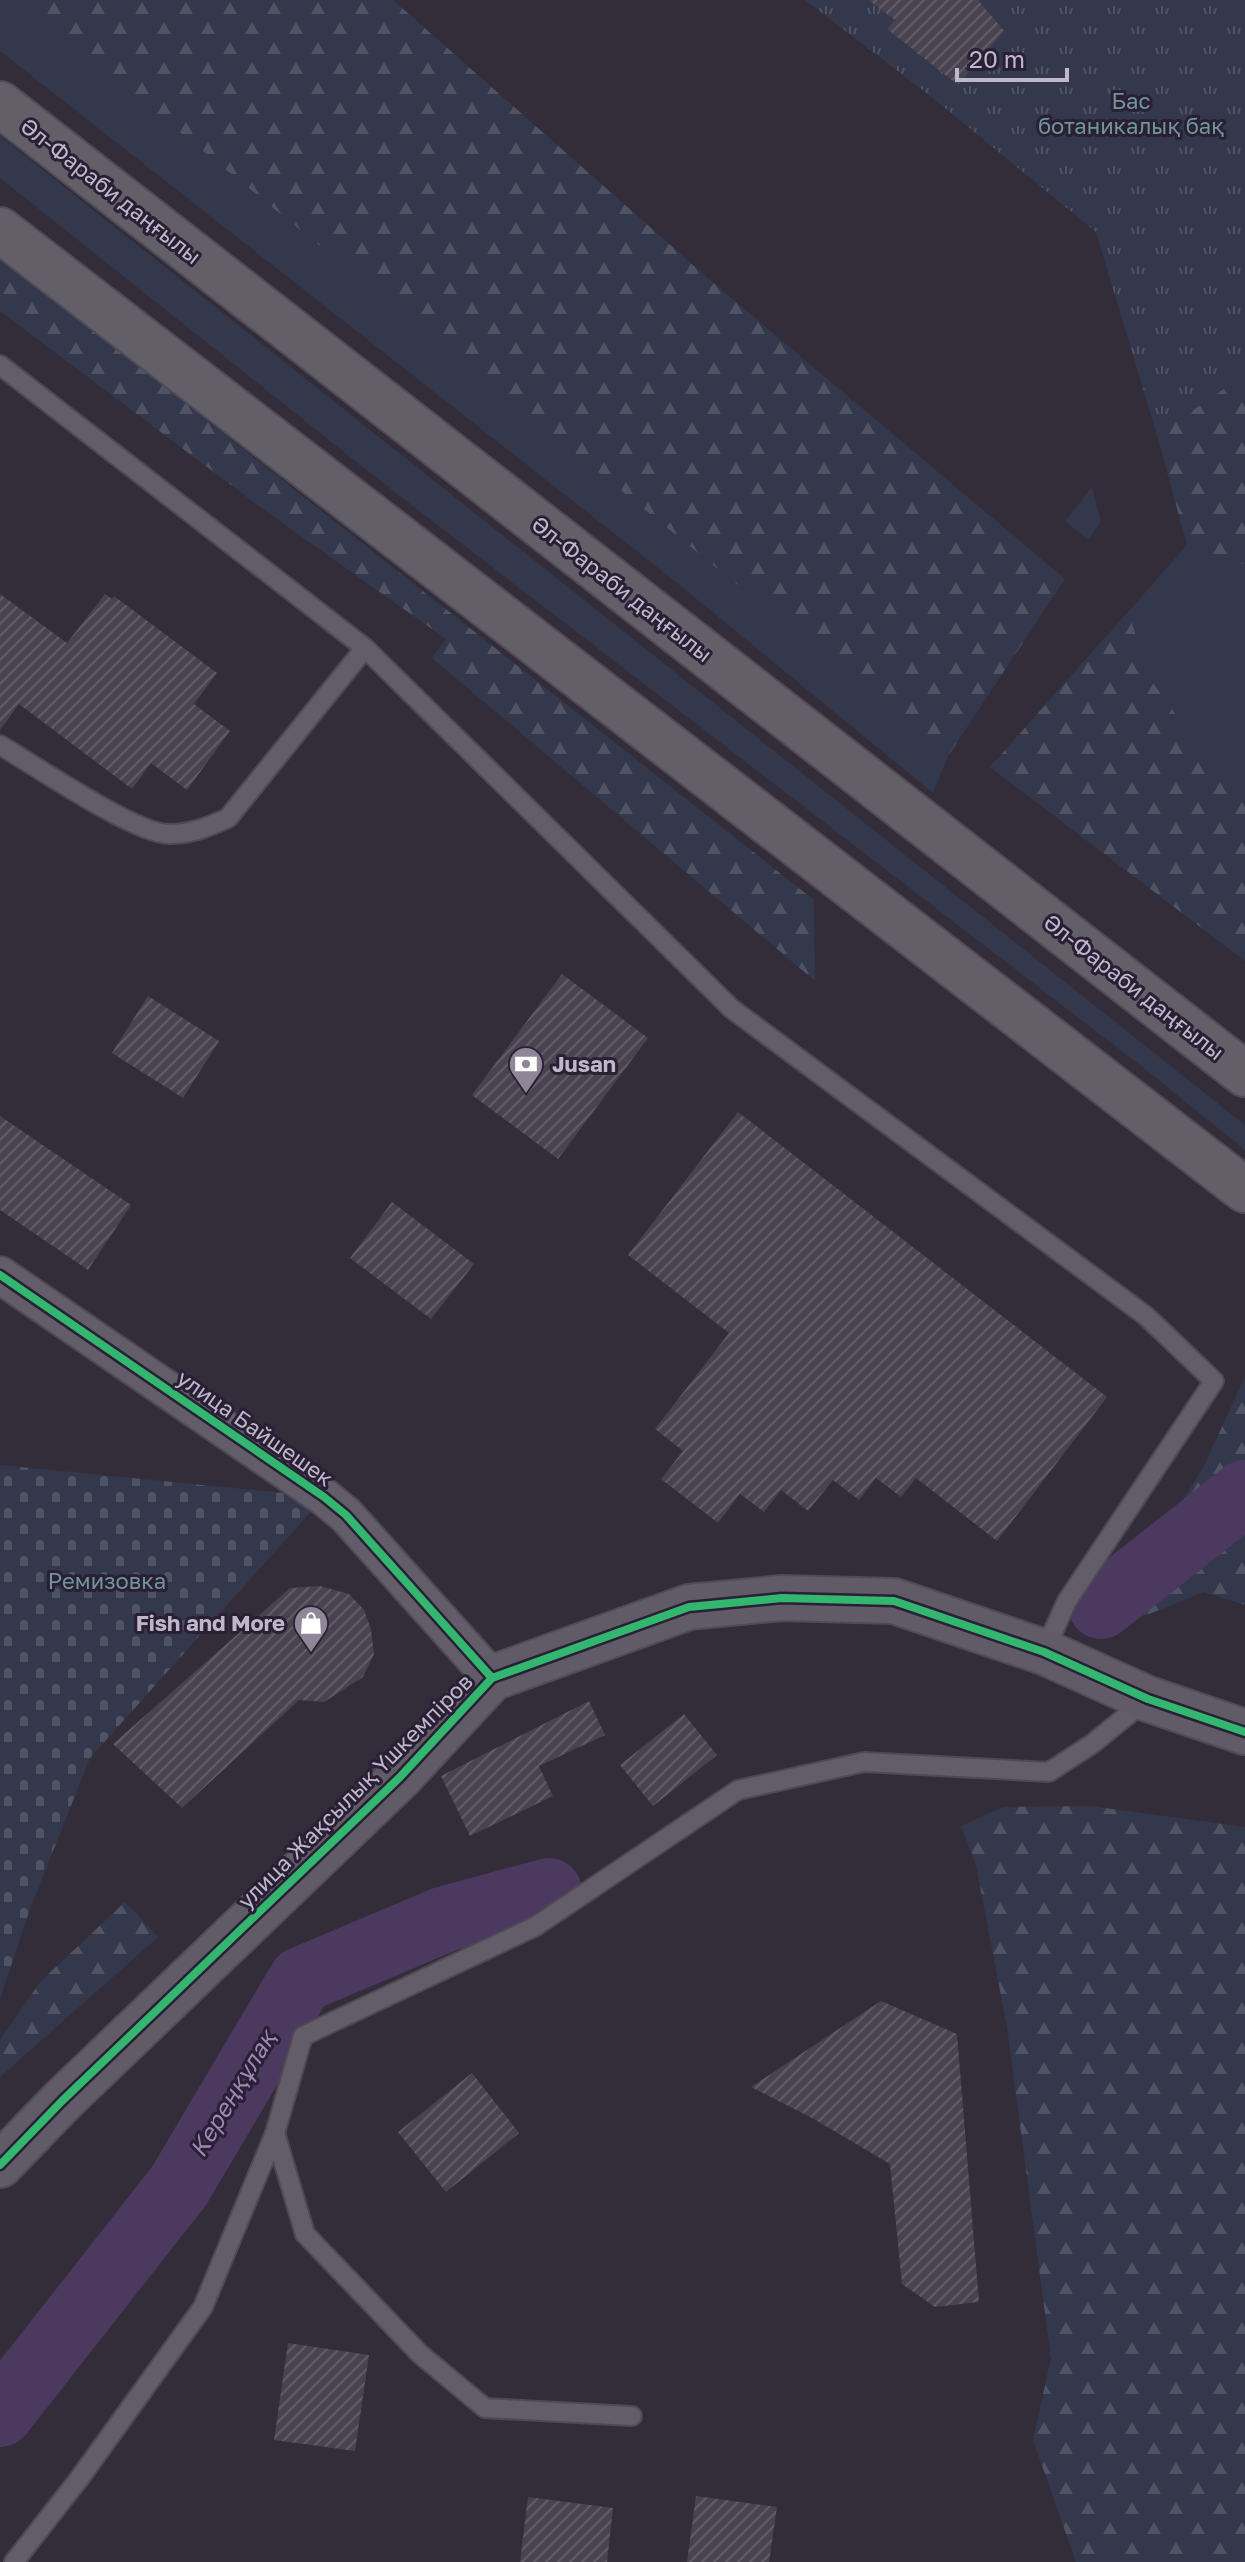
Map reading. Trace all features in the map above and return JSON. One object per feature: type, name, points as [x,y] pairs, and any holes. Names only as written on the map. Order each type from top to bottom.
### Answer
[{"type":"main road","name":"Әл-Фараби даңғылы","points":[[0,104],[1245,1074]]},
{"type":"main road","points":[[0,230],[1245,1190]]},
{"type":"street","name":"улица Байшешек","points":[[0,1275],[346,1515],[492,1678]]},
{"type":"street","name":"улица Жақсылық Үшкемпіров","points":[[0,2165],[62,2101],[400,1777],[492,1678],[689,1607],[782,1598],[894,1601],[1044,1652],[1165,1704],[1245,1704]]},
{"type":"street","points":[[1165,1704],[1245,1732]]},
{"type":"lane","points":[[0,365],[365,648],[732,1009],[1146,1316],[1214,1381],[1067,1601],[1044,1652]]},
{"type":"lane","points":[[0,745],[137,825],[166,834],[199,832],[228,818],[365,648]]},
{"type":"lane","points":[[14,2562],[79,2479],[203,2307],[275,2133],[303,2036],[536,1926],[738,1790],[864,1762],[1049,1772],[1092,1744],[1165,1704]]},
{"type":"lane","points":[[275,2133],[305,2234],[420,2354],[485,2408],[632,2416]]},
{"type":"green space","points":[[0,0],[17,0],[948,756],[933,793],[671,578],[0,51]]},
{"type":"green space","points":[[17,0],[393,0],[711,281],[1065,579],[948,756]]},
{"type":"green space","name":"Бас ботаникалық бақ","points":[[805,0],[1245,0],[1245,374],[1157,435],[1096,232],[933,98]]},
{"type":"green space","points":[[0,136],[1245,1125],[1245,1150],[1145,1069],[383,483],[0,178]]},
{"type":"green space","points":[[0,257],[814,900],[815,981],[432,658],[446,639],[263,509],[0,311]]},
{"type":"green space","points":[[1245,374],[1245,565],[1187,545],[1157,435]]},
{"type":"green space","points":[[1092,487],[1101,522],[1088,540],[1065,521]]},
{"type":"green space","points":[[1187,545],[1245,565],[1245,790],[1197,744],[1151,680],[1128,612]]},
{"type":"green space","points":[[1128,612],[1151,680],[1197,744],[1245,790],[1245,961],[990,767]]},
{"type":"green space","points":[[1245,1377],[1245,1605],[1204,1592],[1099,1634],[1203,1468]]},
{"type":"green space","name":"Ремизовка","points":[[0,1465],[324,1497],[90,1758],[30,1909],[0,1999]]},
{"type":"green space","points":[[1090,1806],[1245,1827],[1245,2562],[1076,2562],[1033,2440],[1051,2358],[1007,2027],[976,1865],[961,1826],[1003,1807]]},
{"type":"green space","points":[[125,1902],[158,1937],[0,2077],[0,2040],[41,1981]]},
{"type":"building","points":[[868,0],[978,0],[1004,31],[958,85],[887,29],[895,20]]},
{"type":"building","points":[[0,594],[67,643],[105,594],[112,599],[114,596],[217,673],[194,704],[230,731],[187,790],[151,763],[132,789],[19,704],[0,730]]},
{"type":"building","points":[[562,974],[648,1038],[558,1159],[472,1095]]},
{"type":"building","points":[[148,996],[219,1041],[183,1098],[112,1053]]},
{"type":"building","points":[[738,1112],[1107,1397],[997,1541],[916,1478],[901,1497],[876,1478],[859,1500],[833,1480],[808,1511],[781,1490],[764,1512],[740,1494],[718,1523],[661,1479],[683,1451],[655,1429],[729,1333],[628,1255]]},
{"type":"building","points":[[0,1116],[131,1205],[88,1270],[0,1210]]},
{"type":"building","points":[[392,1202],[474,1264],[431,1319],[350,1258]]},
{"type":"building","points":[[320,1586],[349,1594],[364,1610],[371,1629],[374,1654],[363,1677],[324,1702],[299,1700],[182,1808],[113,1744],[290,1588]]},
{"type":"building","points":[[589,1701],[605,1735],[539,1766],[553,1796],[470,1836],[441,1776]]},
{"type":"building","points":[[684,1714],[717,1755],[653,1806],[620,1765]]},
{"type":"building","points":[[881,2001],[957,2034],[979,2302],[935,2307],[902,2284],[890,2164],[812,2118],[751,2087]]},
{"type":"building","points":[[472,2073],[519,2133],[446,2192],[398,2132]]},
{"type":"building","points":[[288,2343],[369,2355],[355,2451],[274,2440]]},
{"type":"building","points":[[696,2496],[777,2507],[769,2562],[687,2562]]},
{"type":"building","points":[[528,2497],[613,2508],[607,2562],[520,2562]]},
{"type":"waterway","name":"Кереңқұлақ","points":[[1101,1606],[1245,1493]]},
{"type":"waterway","name":"Кереңқұлақ","points":[[0,2414],[179,2186],[301,1980],[445,1919],[549,1891]]},
{"type":"cycle path","points":[[0,1275],[346,1515],[492,1678]]},
{"type":"cycle path","points":[[0,2165],[62,2101],[400,1777],[492,1678],[689,1607],[782,1598],[894,1601],[1044,1652],[1148,1699],[1245,1732]]},
{"type":"place","name":"Jusan","points":[[526,1095]]},
{"type":"place","name":"Fish and More","points":[[311,1654]]}]
